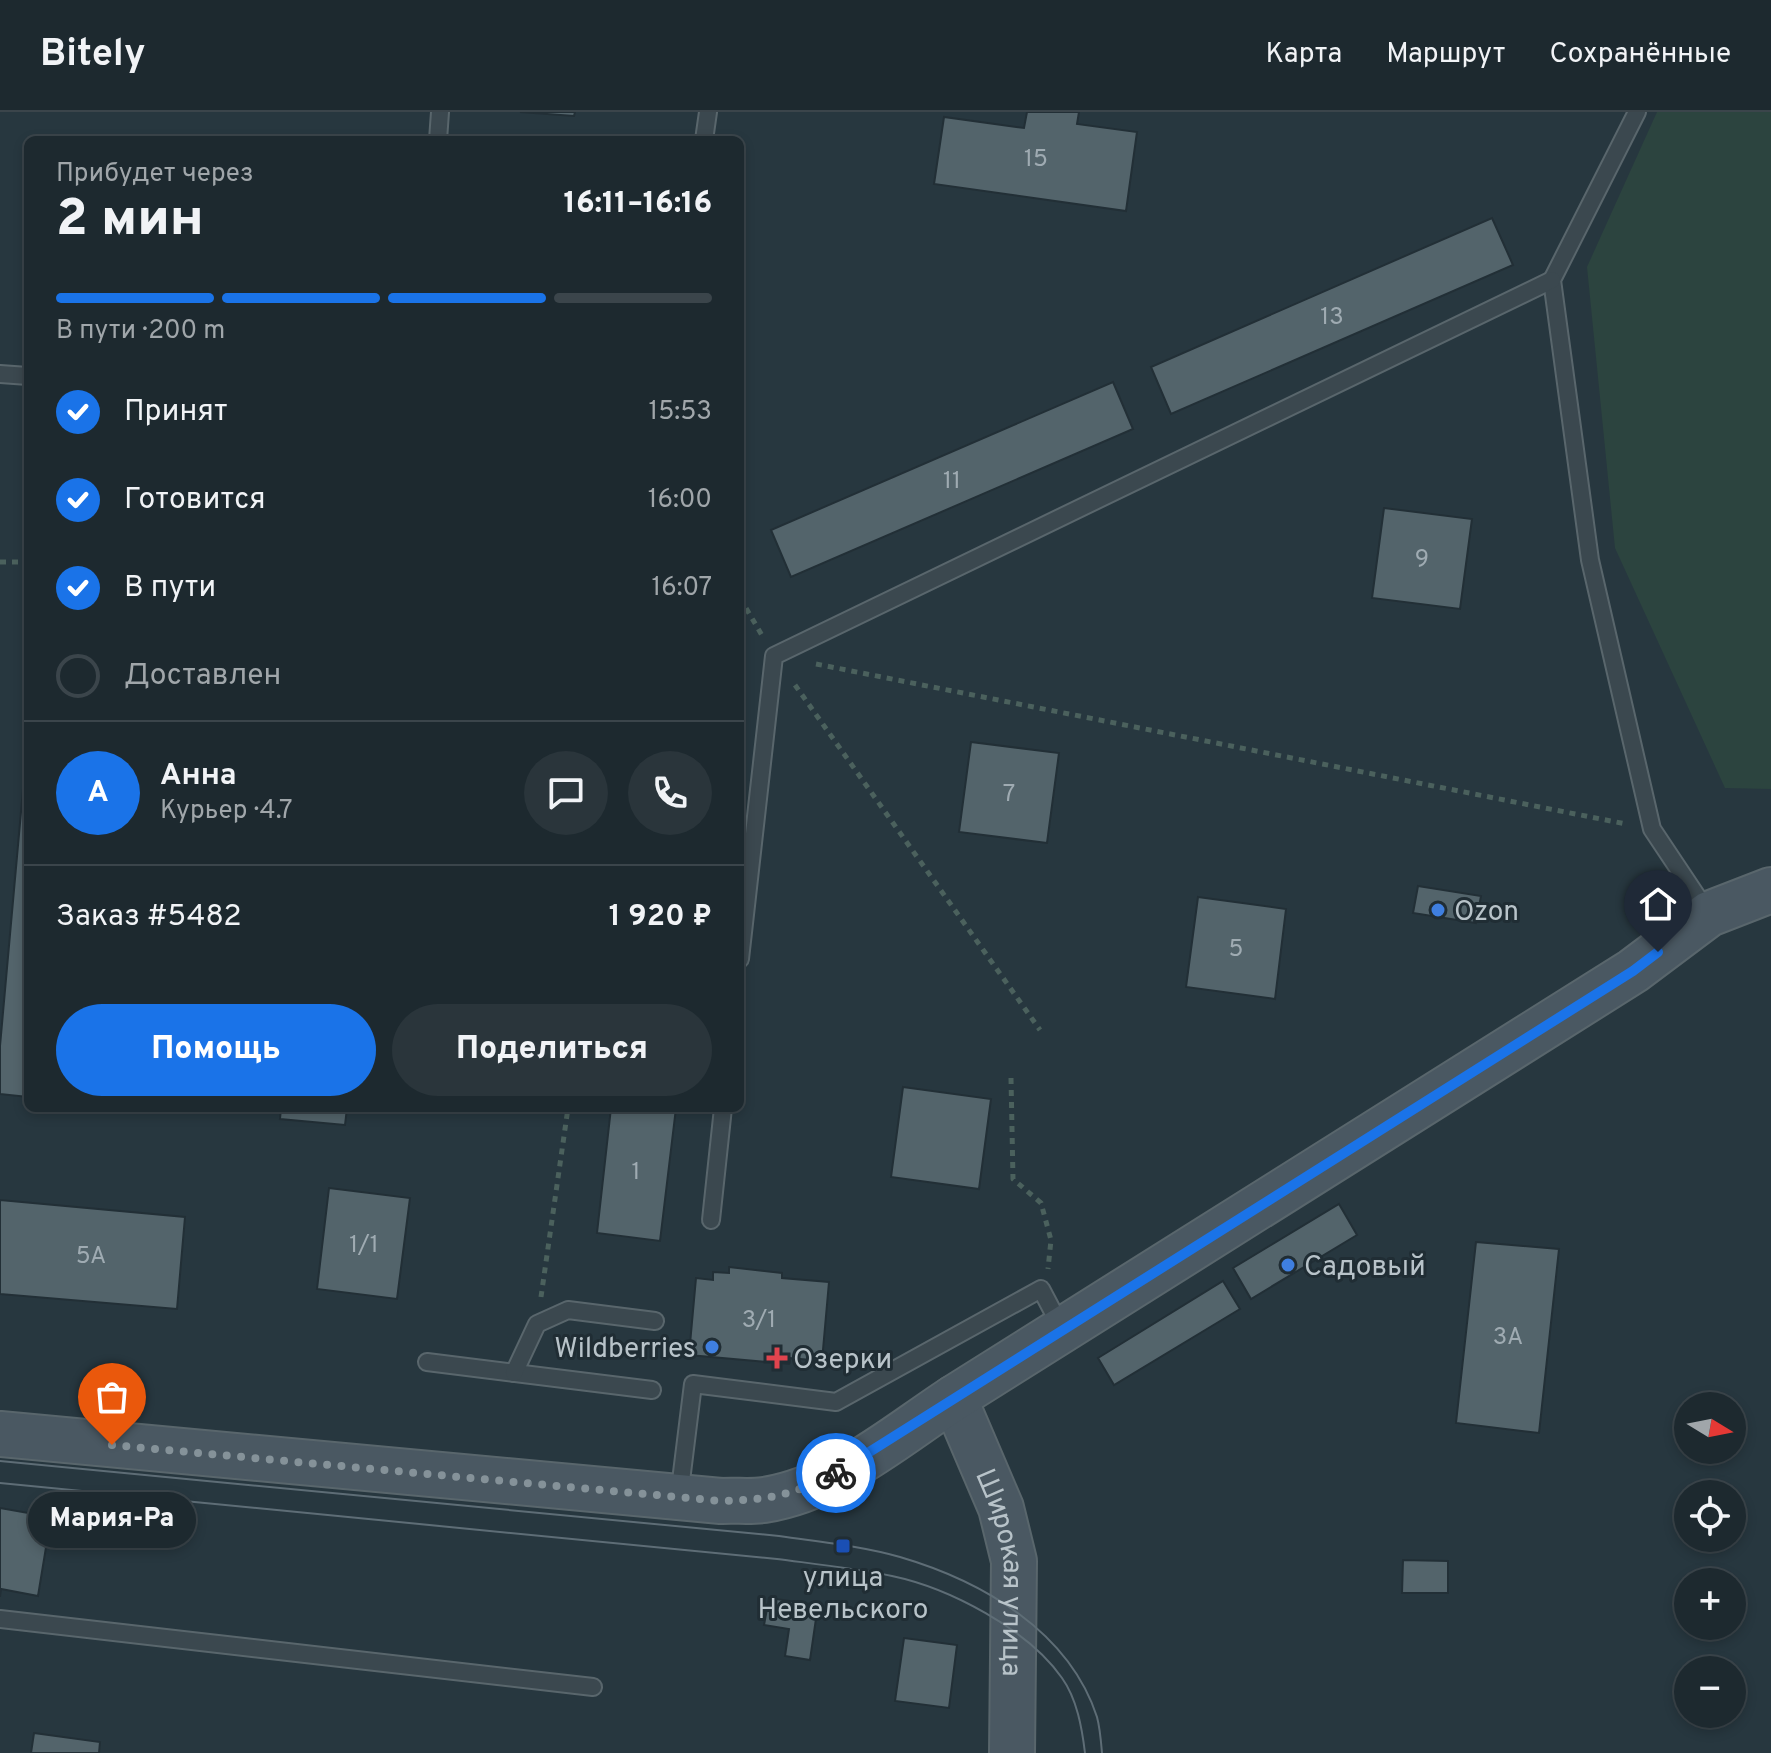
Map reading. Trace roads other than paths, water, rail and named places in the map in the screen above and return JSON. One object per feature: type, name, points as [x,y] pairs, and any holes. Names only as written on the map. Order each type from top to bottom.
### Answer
[{"type":"street","points":[[0,1434],[721,1501],[764,1500],[806,1489],[855,1464],[954,1398],[1633,971],[1709,914],[1771,890]]},
{"type":"street","name":"Широкая улица","points":[[954,1398],[1001,1508],[1014,1561],[1012,1753]]},
{"type":"lane","points":[[438,136],[440,112]]},
{"type":"lane","points":[[705,136],[708,112]]},
{"type":"lane","points":[[1637,112],[1552,280],[1590,560],[1652,829],[1709,914]]},
{"type":"lane","points":[[744,923],[774,656],[1552,280]]},
{"type":"lane","points":[[0,374],[24,376]]},
{"type":"lane","points":[[711,1220],[723,1112]]},
{"type":"lane","points":[[679,1497],[693,1384],[836,1402],[1041,1289],[1063,1330]]},
{"type":"lane","points":[[514,1373],[537,1324],[568,1310],[655,1321]]},
{"type":"lane","points":[[427,1362],[652,1390]]},
{"type":"lane","points":[[0,1619],[593,1687]]},
{"type":"tram line","points":[[0,1461],[779,1536],[900,1557],[931,1567],[991,1595],[1044,1635],[1066,1659],[1084,1686],[1097,1717],[1102,1753]]},
{"type":"tram line","points":[[0,1483],[777,1559],[892,1576],[962,1601],[986,1613],[1029,1643],[1062,1678],[1072,1695],[1085,1753]]},
{"type":"place","name":"Ozon","points":[[1438,910]]},
{"type":"place","name":"Садовый","points":[[1288,1265]]},
{"type":"place","name":"Wildberries","points":[[712,1347]]},
{"type":"place","name":"Озерки","points":[[777,1358]]},
{"type":"place","name":"Мария-Ра","points":[[112,1445]]},
{"type":"place","name":"улица Невельского","points":[[843,1546]]}]
